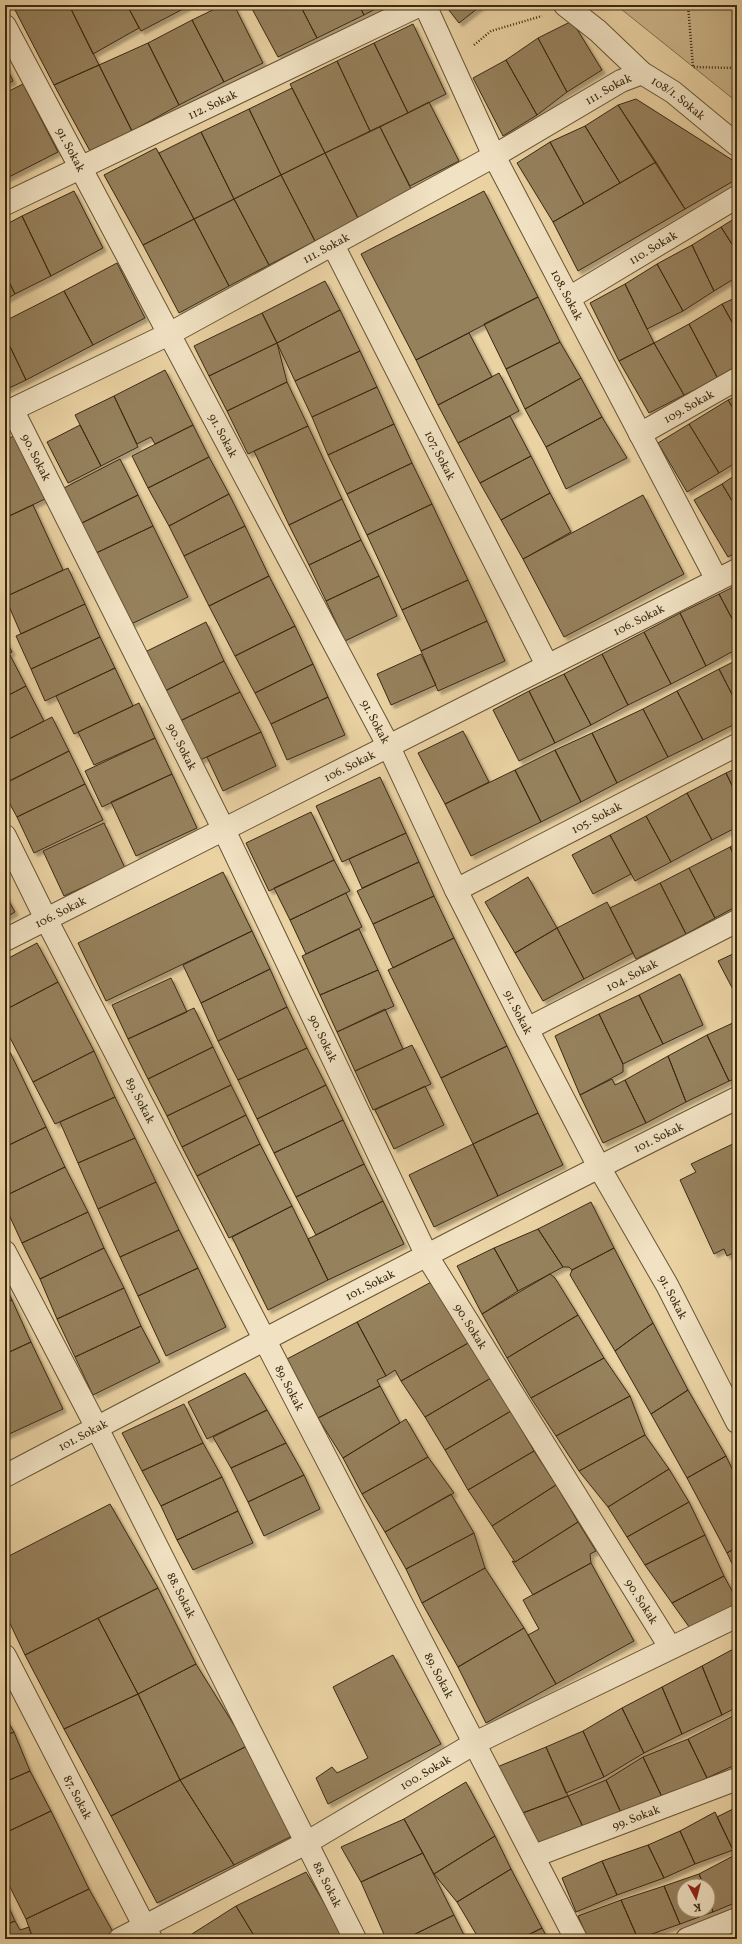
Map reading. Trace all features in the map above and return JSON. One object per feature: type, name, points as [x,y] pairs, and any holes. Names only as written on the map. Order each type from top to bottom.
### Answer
[{"type":"street","name":"112. Sokak","points":[[5,204],[420,5]]},
{"type":"street","name":"108. Sokak","points":[[425,5],[494,156],[717,580]]},
{"type":"street","name":"108/1. Sokak","points":[[567,6],[598,31],[642,73],[673,92],[737,144]]},
{"type":"street","name":"91. Sokak","points":[[5,26],[388,745],[456,890],[527,1029],[599,1167],[667,1285],[737,1422]]},
{"type":"street","name":"111. Sokak","points":[[8,411],[169,334],[494,156],[621,81],[642,73]]},
{"type":"street","name":"110. Sokak","points":[[568,298],[737,197]]},
{"type":"street","name":"107. Sokak","points":[[333,245],[547,665]]},
{"type":"street","name":"109. Sokak","points":[[640,434],[737,379]]},
{"type":"street","name":"90. Sokak","points":[[8,411],[224,830],[427,1256],[670,1647]]},
{"type":"street","name":"106. Sokak","points":[[5,940],[224,830],[388,745],[737,570]]},
{"type":"street","name":"105. Sokak","points":[[456,890],[737,745]]},
{"type":"street","name":"89. Sokak","points":[[5,836],[46,919],[266,1339],[576,1939]]},
{"type":"street","name":"104. Sokak","points":[[527,1029],[737,921]]},
{"type":"street","name":"101. Sokak","points":[[5,1476],[599,1167],[737,1098]]},
{"type":"street","name":"88. Sokak","points":[[5,1252],[97,1428],[355,1939]]},
{"type":"street","name":"100. Sokak","points":[[120,1939],[148,1933],[306,1843],[475,1743],[670,1647],[737,1616]]},
{"type":"street","name":"87. Sokak","points":[[5,1656],[148,1933]]},
{"type":"street","name":"99. Sokak","points":[[534,1856],[737,1779]]},
{"type":"street","points":[[687,1939],[737,1919]]},
{"type":"path","points":[[688,5],[693,66],[737,68]]},
{"type":"path","points":[[452,65],[491,31],[567,6]]},
{"type":"shaded area","points":[[616,5],[737,5],[737,102]]},
{"type":"building","points":[[20,5],[69,5],[99,65],[54,85],[14,8]]},
{"type":"building","points":[[69,5],[127,5],[139,28],[93,54]]},
{"type":"building","points":[[127,5],[187,5],[187,7],[141,31]]},
{"type":"building","points":[[223,5],[234,5],[263,63],[224,82],[192,20]]},
{"type":"building","points":[[250,5],[300,5],[317,38],[278,57]]},
{"type":"building","points":[[300,5],[359,5],[364,15],[317,38]]},
{"type":"building","points":[[359,5],[383,5],[364,15]]},
{"type":"building","points":[[445,5],[482,5],[459,23]]},
{"type":"building","points":[[192,20],[224,82],[179,105],[148,43]]},
{"type":"building","points":[[572,21],[602,70],[567,92],[538,38]]},
{"type":"building","points":[[413,24],[446,94],[408,113],[374,43]]},
{"type":"building","points":[[538,38],[567,92],[537,115],[506,60]]},
{"type":"building","points":[[148,43],[179,105],[132,131],[99,65]]},
{"type":"building","points":[[374,43],[408,113],[370,131],[337,61]]},
{"type":"building","points":[[506,60],[537,115],[503,136],[473,78]]},
{"type":"building","points":[[337,61],[370,131],[325,153],[290,84]]},
{"type":"building","points":[[5,64],[13,81],[5,85]]},
{"type":"building","points":[[99,65],[132,131],[90,151],[54,85]]},
{"type":"building","points":[[23,84],[58,152],[5,179],[5,93]]},
{"type":"building","points":[[292,88],[325,153],[281,175],[249,109]]},
{"type":"building","points":[[636,99],[737,163],[737,179],[685,209],[618,105]]},
{"type":"building","points":[[429,102],[459,161],[410,186],[380,127]]},
{"type":"building","points":[[618,105],[656,162],[620,183],[585,126]]},
{"type":"building","points":[[249,109],[281,175],[234,199],[201,132]]},
{"type":"building","points":[[585,126],[620,183],[584,204],[550,142]]},
{"type":"building","points":[[380,127],[412,191],[358,218],[325,153]]},
{"type":"building","points":[[201,132],[234,199],[194,219],[159,153]]},
{"type":"building","points":[[550,142],[584,204],[553,222],[517,163]]},
{"type":"building","points":[[156,148],[194,219],[143,245],[104,175]]},
{"type":"building","points":[[325,153],[358,218],[315,241],[281,175]]},
{"type":"building","points":[[656,162],[685,209],[578,271],[553,222]]},
{"type":"building","points":[[281,175],[315,241],[269,265],[234,199]]},
{"type":"building","points":[[74,191],[103,248],[51,276],[22,216]]},
{"type":"building","points":[[484,191],[538,297],[416,360],[361,254]]},
{"type":"building","points":[[234,199],[269,265],[229,286],[194,219]]},
{"type":"building","points":[[22,216],[51,276],[15,294],[5,274],[5,225]]},
{"type":"building","points":[[737,217],[737,252],[721,227]]},
{"type":"building","points":[[194,219],[229,286],[179,313],[143,245]]},
{"type":"building","points":[[721,227],[737,252],[737,277],[714,291],[692,245]]},
{"type":"building","points":[[692,245],[714,291],[683,311],[657,264]]},
{"type":"building","points":[[117,263],[145,318],[93,345],[64,291]]},
{"type":"building","points":[[657,264],[683,311],[647,329],[625,284]]},
{"type":"building","points":[[5,274],[15,294],[5,300]]},
{"type":"building","points":[[325,281],[340,310],[277,343],[262,313]]},
{"type":"building","points":[[625,284],[654,343],[619,361],[590,303]]},
{"type":"building","points":[[64,291],[93,345],[26,380],[5,336],[5,321]]},
{"type":"building","points":[[538,297],[560,342],[506,369],[484,324]]},
{"type":"building","points":[[737,297],[737,331],[722,304]]},
{"type":"building","points":[[722,304],[737,331],[737,367],[718,379],[689,324]]},
{"type":"building","points":[[340,310],[360,351],[295,381],[277,343]]},
{"type":"building","points":[[262,313],[277,343],[209,376],[194,346]]},
{"type":"building","points":[[689,324],[718,379],[684,395],[654,343]]},
{"type":"building","points":[[469,333],[492,377],[438,405],[416,360]]},
{"type":"building","points":[[5,336],[26,380],[5,390]]},
{"type":"building","points":[[560,342],[581,378],[525,409],[506,369]]},
{"type":"building","points":[[277,343],[287,382],[227,411],[209,376]]},
{"type":"building","points":[[654,343],[684,395],[649,413],[619,361]]},
{"type":"building","points":[[360,351],[377,387],[312,417],[295,381]]},
{"type":"building","points":[[165,370],[193,425],[155,444],[151,437],[137,444],[114,396]]},
{"type":"building","points":[[499,373],[519,411],[458,443],[438,405]]},
{"type":"building","points":[[581,378],[602,417],[546,447],[525,409]]},
{"type":"building","points":[[287,382],[308,426],[248,454],[227,411]]},
{"type":"building","points":[[377,387],[394,424],[328,455],[312,417]]},
{"type":"building","points":[[114,396],[138,447],[101,466],[75,415]]},
{"type":"building","points":[[737,396],[737,415],[728,400]]},
{"type":"building","points":[[728,400],[737,415],[737,462],[719,473],[689,424]]},
{"type":"building","points":[[510,416],[531,456],[480,483],[458,443]]},
{"type":"building","points":[[602,417],[627,458],[566,489],[546,447]]},
{"type":"building","points":[[394,424],[412,463],[347,494],[328,455]]},
{"type":"building","points":[[689,424],[719,473],[687,492],[658,443]]},
{"type":"building","points":[[80,425],[101,466],[68,483],[47,442]]},
{"type":"building","points":[[193,425],[209,457],[148,488],[132,456]]},
{"type":"building","points":[[308,426],[342,499],[289,525],[254,451]]},
{"type":"building","points":[[16,435],[47,498],[5,518],[5,440]]},
{"type":"building","points":[[531,456],[550,493],[501,520],[480,483]]},
{"type":"building","points":[[209,457],[229,494],[169,526],[148,488]]},
{"type":"building","points":[[120,459],[138,495],[80,524],[62,489]]},
{"type":"building","points":[[412,463],[432,504],[367,535],[347,494]]},
{"type":"building","points":[[737,474],[737,509],[722,484]]},
{"type":"building","points":[[722,484],[737,509],[737,552],[728,557],[694,500]]},
{"type":"building","points":[[550,493],[571,532],[523,559],[501,520]]},
{"type":"building","points":[[229,494],[245,526],[184,556],[169,526]]},
{"type":"building","points":[[138,495],[153,526],[92,555],[80,524]]},
{"type":"building","points":[[643,495],[684,574],[564,637],[523,559]]},
{"type":"building","points":[[342,499],[361,540],[309,565],[289,525]]},
{"type":"building","points":[[432,504],[468,580],[402,610],[367,535]]},
{"type":"building","points":[[33,505],[63,570],[5,597],[5,518]]},
{"type":"building","points":[[153,526],[188,597],[127,626],[92,555]]},
{"type":"building","points":[[245,526],[269,576],[209,606],[184,556]]},
{"type":"building","points":[[361,540],[379,576],[326,601],[309,565]]},
{"type":"building","points":[[68,568],[85,604],[21,634],[5,597]]},
{"type":"building","points":[[269,576],[295,626],[235,656],[209,606]]},
{"type":"building","points":[[379,576],[397,616],[345,641],[326,601]]},
{"type":"building","points":[[468,580],[487,621],[421,651],[402,610]]},
{"type":"building","points":[[737,585],[737,628],[719,594]]},
{"type":"building","points":[[719,594],[737,628],[737,649],[706,666],[680,613]]},
{"type":"building","points":[[85,604],[100,637],[31,669],[16,636]]},
{"type":"building","points":[[680,613],[706,666],[671,684],[644,632]]},
{"type":"building","points":[[487,621],[505,661],[438,691],[421,651]]},
{"type":"building","points":[[206,622],[224,661],[163,692],[143,653]]},
{"type":"building","points":[[295,626],[313,664],[255,693],[235,656]]},
{"type":"building","points":[[644,632],[671,684],[628,705],[602,654]]},
{"type":"building","points":[[100,637],[115,668],[45,701],[31,669]]},
{"type":"building","points":[[5,639],[12,652],[5,656]]},
{"type":"building","points":[[9,653],[26,686],[5,697],[5,656]]},
{"type":"building","points":[[421,654],[436,685],[391,705],[377,674]]},
{"type":"building","points":[[602,654],[628,705],[591,725],[564,674]]},
{"type":"building","points":[[737,660],[737,704],[719,669]]},
{"type":"building","points":[[224,661],[240,692],[178,722],[163,692]]},
{"type":"building","points":[[313,664],[328,697],[271,724],[255,693]]},
{"type":"building","points":[[115,668],[133,706],[74,734],[56,696]]},
{"type":"building","points":[[719,669],[737,704],[737,723],[703,740],[677,691]]},
{"type":"building","points":[[564,674],[591,725],[555,743],[529,691]]},
{"type":"building","points":[[26,686],[44,721],[5,741],[5,697]]},
{"type":"building","points":[[529,691],[555,743],[519,761],[493,710]]},
{"type":"building","points":[[677,691],[703,740],[668,757],[643,709]]},
{"type":"building","points":[[240,692],[261,732],[198,761],[178,722]]},
{"type":"building","points":[[328,697],[345,735],[287,760],[271,724]]},
{"type":"building","points":[[139,703],[155,738],[94,765],[78,732]]},
{"type":"building","points":[[643,709],[668,757],[617,783],[592,733]]},
{"type":"building","points":[[52,717],[69,751],[8,782],[5,777],[5,741]]},
{"type":"building","points":[[463,731],[489,782],[445,804],[418,753]]},
{"type":"building","points":[[261,732],[276,766],[223,791],[207,757]]},
{"type":"building","points":[[592,733],[617,783],[581,802],[555,750]]},
{"type":"building","points":[[155,738],[172,774],[102,807],[85,771]]},
{"type":"building","points":[[555,750],[581,802],[541,822],[515,770]]},
{"type":"building","points":[[69,751],[85,784],[17,817],[5,795],[5,783]]},
{"type":"building","points":[[737,768],[737,796],[726,773]]},
{"type":"building","points":[[515,770],[541,822],[471,856],[445,804]]},
{"type":"building","points":[[726,773],[737,796],[737,827],[712,840],[687,793]]},
{"type":"building","points":[[172,774],[197,828],[136,856],[111,802]]},
{"type":"building","points":[[380,777],[406,833],[342,862],[316,806]]},
{"type":"building","points":[[85,784],[103,820],[34,853],[17,817]]},
{"type":"building","points":[[687,793],[712,840],[671,862],[646,816]]},
{"type":"building","points":[[311,812],[334,860],[269,891],[246,843]]},
{"type":"building","points":[[646,816],[671,862],[635,881],[610,835]]},
{"type":"building","points":[[104,823],[125,868],[64,896],[43,851]]},
{"type":"building","points":[[406,833],[419,862],[362,888],[349,859]]},
{"type":"building","points":[[610,835],[631,874],[593,894],[572,855]]},
{"type":"building","points":[[737,843],[737,861],[730,847]]},
{"type":"building","points":[[730,847],[737,861],[737,906],[715,918],[689,868]]},
{"type":"building","points":[[334,860],[350,891],[290,920],[274,888]]},
{"type":"building","points":[[419,862],[434,896],[373,924],[357,891]]},
{"type":"building","points":[[689,868],[715,918],[686,934],[660,883]]},
{"type":"building","points":[[223,872],[252,931],[106,1001],[78,943]]},
{"type":"building","points":[[528,877],[557,928],[515,953],[485,902]]},
{"type":"building","points":[[660,883],[686,934],[636,959],[610,908]]},
{"type":"building","points":[[346,893],[362,927],[306,954],[290,920]]},
{"type":"building","points":[[5,894],[15,912],[5,918]]},
{"type":"building","points":[[434,896],[454,938],[393,968],[373,924]]},
{"type":"building","points":[[607,902],[633,953],[584,979],[557,928]]},
{"type":"building","points":[[557,928],[584,979],[543,1001],[515,953]]},
{"type":"building","points":[[359,929],[378,970],[320,995],[302,956]]},
{"type":"building","points":[[252,931],[270,969],[201,1003],[183,965]]},
{"type":"building","points":[[454,938],[507,1046],[441,1078],[388,970]]},
{"type":"building","points":[[37,943],[58,982],[5,1010],[5,960]]},
{"type":"building","points":[[737,952],[737,997],[718,961]]},
{"type":"building","points":[[270,969],[287,1007],[218,1041],[201,1003]]},
{"type":"building","points":[[378,970],[394,1006],[337,1032],[320,995]]},
{"type":"building","points":[[680,974],[703,1025],[663,1044],[639,995]]},
{"type":"building","points":[[171,978],[187,1012],[128,1039],[112,1005]]},
{"type":"building","points":[[58,982],[94,1051],[33,1082],[5,1028],[5,1010]]},
{"type":"building","points":[[639,995],[663,1044],[623,1064],[599,1014]]},
{"type":"building","points":[[287,1007],[307,1048],[238,1080],[218,1041]]},
{"type":"building","points":[[194,1008],[213,1047],[148,1079],[128,1039]]},
{"type":"building","points":[[385,1009],[403,1049],[355,1071],[337,1032]]},
{"type":"building","points":[[599,1014],[623,1064],[623,1072],[580,1095],[555,1036]]},
{"type":"building","points":[[737,1021],[737,1078],[729,1081],[707,1035]]},
{"type":"building","points":[[707,1035],[729,1081],[686,1102],[668,1056]]},
{"type":"building","points":[[412,1045],[431,1084],[373,1110],[355,1071]]},
{"type":"building","points":[[507,1046],[538,1113],[473,1144],[441,1078]]},
{"type":"building","points":[[213,1047],[231,1085],[167,1116],[148,1079]]},
{"type":"building","points":[[307,1048],[326,1085],[257,1119],[238,1080]]},
{"type":"building","points":[[94,1051],[115,1097],[55,1124],[33,1082]]},
{"type":"building","points":[[10,1052],[46,1127],[5,1147],[5,1055]]},
{"type":"building","points":[[668,1056],[686,1102],[646,1123],[625,1080]]},
{"type":"building","points":[[612,1079],[615,1085],[625,1080],[646,1123],[603,1143],[580,1095]]},
{"type":"building","points":[[231,1085],[246,1115],[182,1147],[167,1116]]},
{"type":"building","points":[[326,1085],[343,1120],[274,1153],[257,1119]]},
{"type":"building","points":[[425,1086],[444,1125],[394,1149],[375,1110]]},
{"type":"building","points":[[115,1097],[135,1138],[78,1163],[60,1122]]},
{"type":"building","points":[[538,1113],[563,1165],[498,1196],[473,1144]]},
{"type":"building","points":[[246,1115],[260,1144],[197,1176],[182,1147]]},
{"type":"building","points":[[343,1120],[364,1164],[296,1197],[274,1153]]},
{"type":"building","points":[[46,1127],[65,1167],[5,1196],[5,1147]]},
{"type":"building","points":[[135,1138],[156,1182],[98,1209],[78,1163]]},
{"type":"building","points":[[737,1142],[737,1251],[727,1256],[724,1249],[714,1254],[680,1180],[696,1172],[691,1164]]},
{"type":"building","points":[[260,1144],[292,1206],[229,1238],[197,1176]]},
{"type":"building","points":[[473,1144],[498,1196],[434,1227],[409,1175]]},
{"type":"building","points":[[364,1164],[383,1201],[316,1235],[296,1197]]},
{"type":"building","points":[[65,1167],[88,1212],[22,1243],[5,1206],[5,1196]]},
{"type":"building","points":[[156,1182],[179,1230],[120,1257],[98,1209]]},
{"type":"building","points":[[383,1201],[404,1244],[328,1280],[308,1239]]},
{"type":"building","points":[[591,1202],[614,1248],[572,1270],[569,1267],[563,1267],[538,1229]]},
{"type":"building","points":[[292,1206],[328,1280],[268,1310],[232,1237]]},
{"type":"building","points":[[88,1212],[104,1248],[40,1279],[22,1243]]},
{"type":"building","points":[[538,1229],[563,1267],[518,1291],[494,1248]]},
{"type":"building","points":[[179,1230],[198,1268],[138,1296],[120,1257]]},
{"type":"building","points":[[104,1248],[124,1288],[57,1319],[40,1279]]},
{"type":"building","points":[[494,1248],[518,1291],[482,1314],[457,1266]]},
{"type":"building","points":[[614,1248],[653,1323],[615,1351],[570,1275],[572,1270]]},
{"type":"building","points":[[198,1268],[226,1327],[166,1356],[138,1296]]},
{"type":"building","points":[[550,1274],[555,1278],[578,1315],[507,1358],[482,1314]]},
{"type":"building","points":[[435,1280],[470,1342],[401,1381],[395,1370],[386,1376],[357,1322]]},
{"type":"building","points":[[5,1286],[12,1300],[5,1303]]},
{"type":"building","points":[[124,1288],[141,1326],[75,1357],[57,1319]]},
{"type":"building","points":[[12,1300],[31,1342],[5,1354],[5,1303]]},
{"type":"building","points":[[578,1315],[604,1358],[531,1398],[507,1358]]},
{"type":"building","points":[[357,1322],[386,1376],[377,1380],[380,1386],[318,1418],[287,1359]]},
{"type":"building","points":[[653,1323],[688,1390],[651,1414],[615,1351]]},
{"type":"building","points":[[141,1326],[160,1362],[93,1395],[75,1357]]},
{"type":"building","points":[[31,1342],[63,1409],[5,1436],[5,1354]]},
{"type":"building","points":[[470,1342],[491,1378],[425,1417],[401,1381]]},
{"type":"building","points":[[604,1358],[630,1396],[556,1436],[531,1398]]},
{"type":"building","points":[[245,1373],[267,1410],[207,1439],[188,1402]]},
{"type":"building","points":[[491,1378],[511,1411],[445,1450],[425,1417]]},
{"type":"building","points":[[380,1386],[400,1423],[343,1458],[318,1418]]},
{"type":"building","points":[[688,1390],[726,1456],[687,1478],[651,1414]]},
{"type":"building","points":[[630,1396],[645,1435],[579,1471],[556,1436]]},
{"type":"building","points":[[184,1404],[203,1443],[142,1471],[122,1433]]},
{"type":"building","points":[[267,1410],[286,1443],[231,1468],[213,1437]]},
{"type":"building","points":[[511,1411],[534,1451],[468,1490],[445,1450]]},
{"type":"building","points":[[406,1419],[428,1457],[362,1494],[343,1458]]},
{"type":"building","points":[[645,1435],[669,1469],[608,1507],[579,1471]]},
{"type":"building","points":[[203,1443],[222,1477],[161,1506],[142,1471]]},
{"type":"building","points":[[286,1443],[304,1475],[248,1502],[231,1468]]},
{"type":"building","points":[[534,1451],[556,1485],[492,1526],[468,1490]]},
{"type":"building","points":[[726,1456],[737,1479],[737,1547],[727,1553],[687,1478]]},
{"type":"building","points":[[428,1457],[454,1493],[385,1532],[362,1494]]},
{"type":"building","points":[[669,1469],[689,1502],[627,1537],[608,1507]]},
{"type":"building","points":[[304,1475],[320,1509],[264,1536],[248,1502]]},
{"type":"building","points":[[222,1477],[238,1511],[177,1540],[161,1506]]},
{"type":"building","points":[[556,1485],[578,1522],[515,1562],[492,1526]]},
{"type":"building","points":[[451,1494],[474,1533],[406,1569],[385,1532]]},
{"type":"building","points":[[689,1502],[705,1535],[645,1565],[627,1537]]},
{"type":"building","points":[[110,1504],[158,1588],[25,1655],[5,1613],[5,1558]]},
{"type":"building","points":[[238,1511],[253,1543],[193,1570],[177,1540]]},
{"type":"building","points":[[578,1522],[596,1551],[590,1554],[591,1563],[533,1595],[512,1561],[515,1562]]},
{"type":"building","points":[[474,1533],[485,1568],[422,1603],[406,1569]]},
{"type":"building","points":[[705,1535],[724,1576],[672,1603],[645,1565]]},
{"type":"building","points":[[737,1547],[737,1574],[727,1553]]},
{"type":"building","points":[[591,1563],[634,1641],[556,1684],[528,1635],[539,1629],[523,1600]]},
{"type":"building","points":[[485,1568],[524,1628],[458,1667],[422,1603]]},
{"type":"building","points":[[724,1576],[737,1600],[737,1607],[692,1631],[672,1603]]},
{"type":"building","points":[[158,1588],[196,1664],[138,1694],[98,1618]]},
{"type":"building","points":[[98,1618],[138,1694],[64,1729],[25,1655]]},
{"type":"building","points":[[524,1628],[556,1684],[486,1723],[458,1667]]},
{"type":"building","points":[[737,1647],[737,1707],[722,1715],[702,1666]]},
{"type":"building","points":[[393,1655],[441,1744],[328,1804],[316,1778],[332,1767],[337,1773],[368,1758],[333,1687]]},
{"type":"building","points":[[196,1664],[247,1746],[180,1780],[138,1694]]},
{"type":"building","points":[[702,1666],[722,1715],[682,1734],[662,1687]]},
{"type":"building","points":[[662,1687],[682,1734],[644,1753],[622,1708]]},
{"type":"building","points":[[138,1694],[180,1780],[111,1816],[64,1729]]},
{"type":"building","points":[[622,1708],[644,1753],[604,1777],[583,1731]]},
{"type":"building","points":[[737,1714],[737,1764],[707,1778],[688,1739]]},
{"type":"building","points":[[5,1717],[14,1732],[5,1736]]},
{"type":"building","points":[[583,1731],[604,1777],[566,1793],[546,1747]]},
{"type":"building","points":[[14,1732],[30,1771],[5,1782],[5,1736]]},
{"type":"building","points":[[688,1739],[707,1778],[663,1799],[643,1757]]},
{"type":"building","points":[[247,1746],[292,1836],[234,1865],[180,1780]]},
{"type":"building","points":[[546,1747],[568,1796],[520,1814],[497,1767]]},
{"type":"building","points":[[643,1757],[663,1799],[623,1817],[606,1780]]},
{"type":"building","points":[[30,1771],[51,1811],[5,1833],[5,1782]]},
{"type":"building","points":[[180,1780],[234,1865],[157,1903],[111,1816]]},
{"type":"building","points":[[606,1780],[623,1817],[586,1833],[568,1796]]},
{"type":"building","points":[[466,1782],[495,1836],[434,1874],[404,1819]]},
{"type":"building","points":[[568,1796],[586,1833],[539,1851],[520,1814]]},
{"type":"building","points":[[737,1807],[737,1849],[733,1850],[717,1817]]},
{"type":"building","points":[[51,1811],[89,1889],[26,1919],[5,1877],[5,1833]]},
{"type":"building","points":[[715,1812],[733,1850],[695,1864],[680,1831]]},
{"type":"building","points":[[404,1819],[423,1853],[361,1882],[341,1847]]},
{"type":"building","points":[[680,1831],[695,1864],[664,1878],[648,1845]]},
{"type":"building","points":[[495,1836],[511,1869],[457,1902],[434,1874]]},
{"type":"building","points":[[648,1845],[664,1878],[617,1895],[602,1861]]},
{"type":"building","points":[[423,1853],[454,1915],[405,1939],[386,1939],[361,1882]]},
{"type":"building","points":[[735,1855],[737,1859],[737,1902],[716,1911],[716,1878],[701,1878],[699,1874]]},
{"type":"building","points":[[602,1861],[617,1895],[576,1912],[562,1878]]},
{"type":"building","points":[[511,1869],[542,1928],[520,1939],[479,1939],[457,1902]]},
{"type":"building","points":[[306,1872],[345,1939],[256,1939],[236,1906]]},
{"type":"building","points":[[699,1874],[701,1878],[687,1878]]},
{"type":"building","points":[[676,1882],[676,1914],[664,1886]]},
{"type":"building","points":[[664,1886],[676,1914],[676,1918],[677,1918],[680,1924],[638,1939],[621,1900]]},
{"type":"building","points":[[89,1889],[113,1932],[98,1939],[33,1939],[26,1919]]},
{"type":"building","points":[[5,1899],[15,1921],[5,1925]]},
{"type":"building","points":[[621,1900],[638,1939],[588,1939],[578,1916]]},
{"type":"building","points":[[236,1906],[256,1939],[184,1939]]},
{"type":"building","points":[[454,1915],[466,1939],[405,1939]]},
{"type":"building","points":[[677,1918],[696,1918],[680,1924]]},
{"type":"building","points":[[15,1921],[20,1930],[29,1927],[33,1939],[5,1939],[5,1925]]},
{"type":"building","points":[[542,1928],[548,1939],[520,1939]]},
{"type":"building","points":[[737,1933],[737,1939],[732,1939],[730,1935]]},
{"type":"building","points":[[730,1935],[732,1939],[719,1939]]}]
